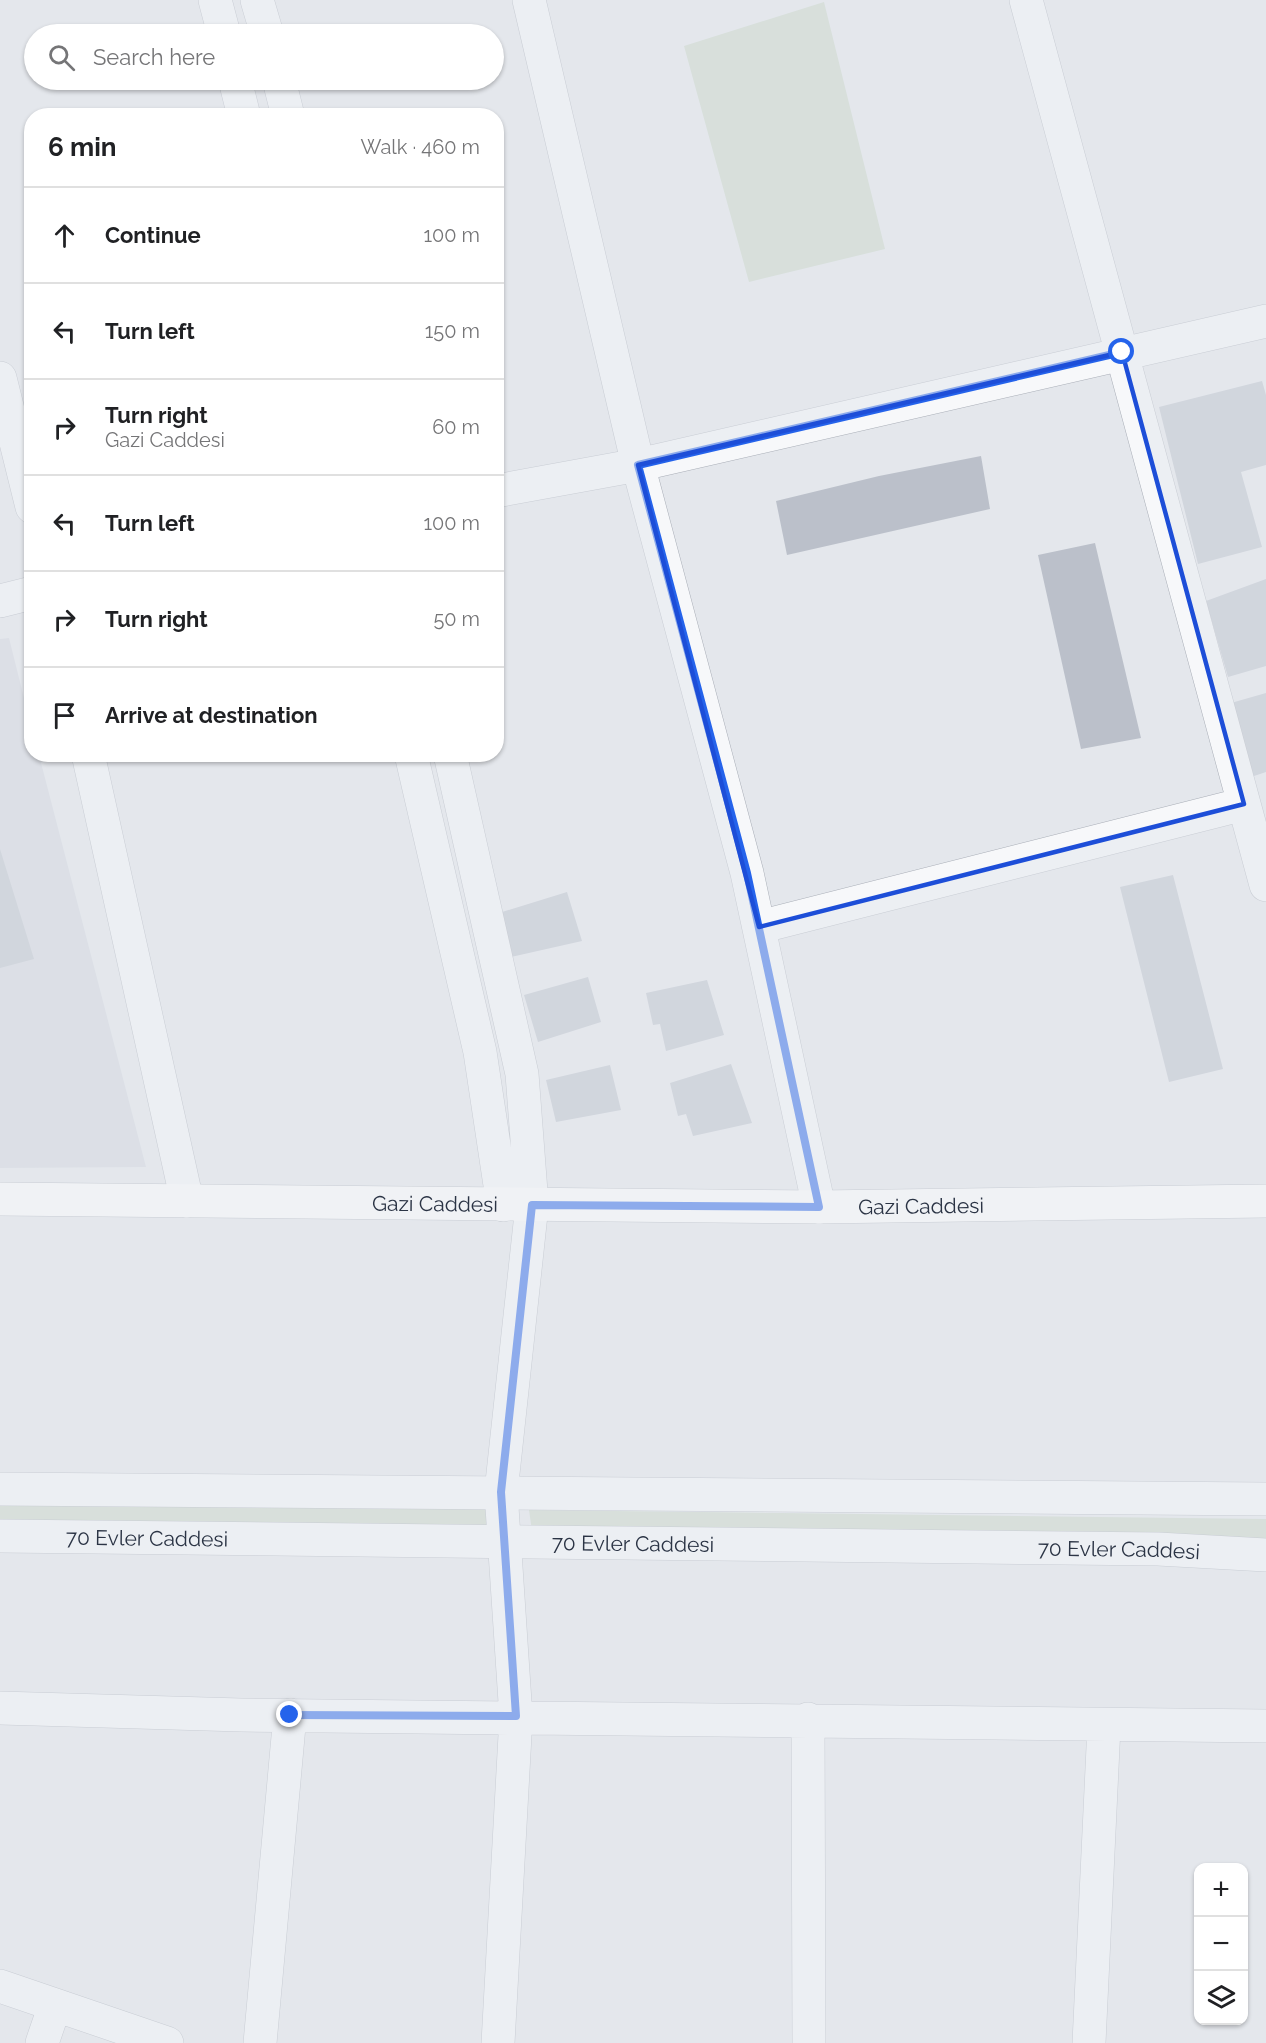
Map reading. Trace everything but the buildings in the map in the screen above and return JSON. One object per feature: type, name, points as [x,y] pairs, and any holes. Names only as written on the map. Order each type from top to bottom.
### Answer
[{"type":"main road","name":"Gazi Caddesi","points":[[0,1199],[819,1207],[1266,1201]]},
{"type":"street","points":[[215,0],[221,24]]},
{"type":"street","points":[[258,0],[264,24]]},
{"type":"street","points":[[529,0],[638,465],[747,873],[819,1207]]},
{"type":"street","points":[[1026,0],[1266,885]]},
{"type":"street","points":[[238,90],[242,108]]},
{"type":"street","points":[[282,90],[286,108]]},
{"type":"street","points":[[504,490],[638,465],[1122,352],[1266,321]]},
{"type":"street","points":[[0,378],[24,475]]},
{"type":"street","points":[[0,601],[24,595]]},
{"type":"street","points":[[90,762],[187,1201]]},
{"type":"street","points":[[413,762],[517,1205]]},
{"type":"street","points":[[452,762],[522,1074],[501,1492],[507,1542],[516,1716],[498,2043]]},
{"type":"street","points":[[759,927],[1244,804]]},
{"type":"street","points":[[0,1489],[1266,1499]]},
{"type":"street","name":"70 Evler Caddesi","points":[[0,1536],[1158,1549],[1266,1555]]},
{"type":"street","points":[[0,1708],[290,1715],[808,1719],[1104,1726],[1266,1726]]},
{"type":"street","points":[[260,2043],[290,1715]]},
{"type":"street","points":[[808,1719],[809,2043]]},
{"type":"street","points":[[1089,2043],[1104,1726]]},
{"type":"street","points":[[0,1986],[167,2043]]},
{"type":"street","points":[[42,2043],[55,2005]]},
{"type":"highlighted area","points":[[1122,352],[1244,804],[759,927],[638,465]]},
{"type":"shaded area","points":[[9,638],[24,698],[24,762],[41,762],[146,1167],[0,1168],[0,639]]},
{"type":"green space","points":[[824,2],[885,249],[749,282],[684,46]]},
{"type":"green space","points":[[0,1501],[487,1506],[489,1530],[0,1525]]},
{"type":"green space","points":[[529,1510],[1266,1519],[1266,1540],[532,1531]]},
{"type":"route","points":[[290,1715],[516,1716],[507,1542],[501,1492],[532,1205],[819,1207],[747,873],[638,465],[1122,352]]}]
